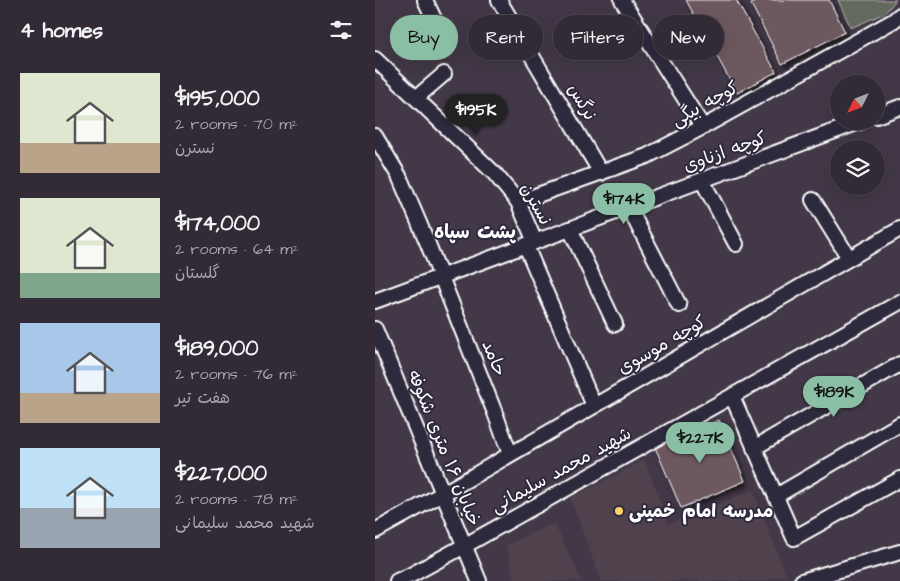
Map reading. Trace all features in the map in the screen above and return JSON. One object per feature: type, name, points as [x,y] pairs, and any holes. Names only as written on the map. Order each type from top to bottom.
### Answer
[{"type":"street","points":[[425,0],[432,15]]},
{"type":"street","name":"نرگس","points":[[499,0],[601,173]]},
{"type":"street","points":[[622,0],[703,127]]},
{"type":"street","name":"کوچه بیگی","points":[[518,202],[647,156],[703,127],[893,21],[900,15]]},
{"type":"street","name":"نسترن","points":[[375,59],[495,174],[518,202],[531,244],[594,406]]},
{"type":"street","points":[[415,98],[444,74]]},
{"type":"street","points":[[885,113],[900,107]]},
{"type":"street","name":"کوچه ازناوی","points":[[375,301],[838,130]]},
{"type":"street","name":"حامد","points":[[375,136],[399,176],[441,277],[510,454]]},
{"type":"street","points":[[702,180],[736,244]]},
{"type":"street","points":[[813,200],[849,258]]},
{"type":"street","points":[[629,208],[679,304]]},
{"type":"street","points":[[570,229],[615,324]]},
{"type":"street","name":"کوچه موسوی","points":[[375,531],[900,229]]},
{"type":"street","name":"شهید محمد سلیمانی","points":[[397,581],[464,546],[900,302]]},
{"type":"street","name":"خیابان ۱۶ متری شکوفه","points":[[375,329],[479,581]]},
{"type":"street","points":[[754,448],[900,364]]},
{"type":"street","points":[[731,396],[794,538],[900,479]]},
{"type":"street","points":[[776,496],[900,424]]},
{"type":"street","points":[[802,581],[900,552]]},
{"type":"shaded area","name":"مدرسه امام خمینی","points":[[645,460],[669,524],[753,490],[786,575],[765,581],[601,581],[570,498]]},
{"type":"shaded area","points":[[554,523],[582,581],[515,581],[506,545]]},
{"type":"green space","points":[[838,0],[896,0],[885,13],[851,28]]},
{"type":"building","points":[[686,0],[736,0],[776,72],[737,93],[719,60],[724,60],[724,15],[694,15]]},
{"type":"building","points":[[759,0],[829,0],[845,32],[782,64],[751,4]]},
{"type":"building","points":[[719,420],[745,481],[681,508],[655,447]]},
{"type":"place","name":"مدرسه امام خمینی","points":[[619,511]]},
{"type":"district","name":"پشت سپاه","points":[[475,232]]}]
